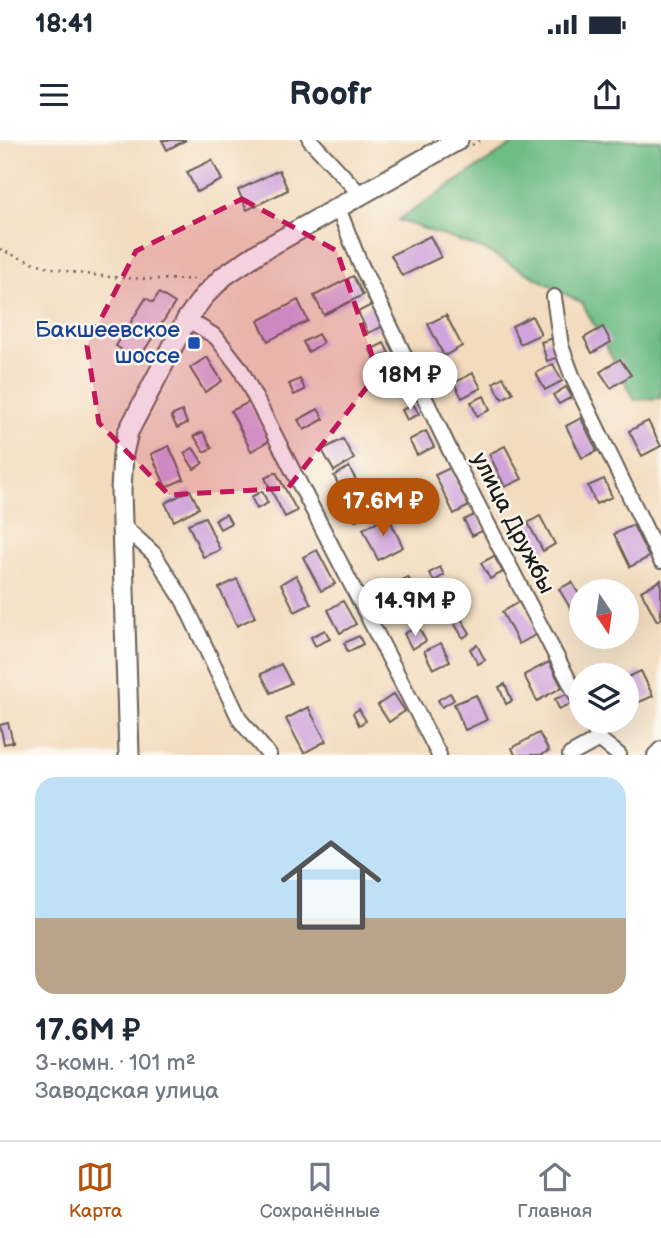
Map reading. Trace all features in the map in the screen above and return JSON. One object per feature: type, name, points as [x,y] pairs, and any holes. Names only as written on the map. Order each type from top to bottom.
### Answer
[{"type":"street","points":[[310,140],[361,195]]},
{"type":"street","points":[[129,755],[121,524],[122,454],[128,432],[187,319],[204,296],[224,276],[261,251],[458,140]]},
{"type":"street","name":"улица Дружбы","points":[[338,208],[359,261],[455,461],[569,681]]},
{"type":"street","points":[[554,297],[561,346],[573,379],[661,561]]},
{"type":"street","points":[[187,319],[216,337],[240,368],[439,755]]},
{"type":"street","points":[[121,524],[154,554],[183,600],[240,720],[269,755]]},
{"type":"street","points":[[596,733],[599,739],[619,755]]},
{"type":"street","points":[[570,755],[599,739]]},
{"type":"street","points":[[655,755],[661,749]]},
{"type":"path","points":[[0,249],[38,264],[92,275],[177,279],[224,276]]},
{"type":"highlighted area","points":[[242,199],[337,251],[378,373],[288,488],[169,495],[99,423],[87,346],[136,251]]},
{"type":"green space","points":[[519,140],[661,140],[661,398],[635,400],[582,303],[485,250],[398,220]]},
{"type":"building","points":[[162,140],[186,140],[167,150]]},
{"type":"building","points":[[212,160],[222,180],[197,192],[187,172]]},
{"type":"building","points":[[279,170],[288,190],[247,210],[238,190]]},
{"type":"building","points":[[430,236],[441,257],[402,276],[391,255]]},
{"type":"building","points":[[353,276],[363,295],[324,315],[314,296]]},
{"type":"building","points":[[159,293],[175,303],[138,360],[116,346],[146,298],[153,302]]},
{"type":"building","points":[[298,300],[308,321],[268,341],[258,321]]},
{"type":"building","points":[[373,304],[384,326],[368,333],[358,312]]},
{"type":"building","points":[[446,315],[462,346],[444,356],[428,324]]},
{"type":"building","points":[[532,316],[541,334],[520,344],[512,326]]},
{"type":"building","points":[[603,327],[611,342],[592,353],[584,338]]},
{"type":"building","points":[[318,334],[323,343],[308,352],[303,342]]},
{"type":"building","points":[[553,338],[559,357],[547,361],[541,342]]},
{"type":"building","points":[[384,343],[389,353],[375,360],[370,350]]},
{"type":"building","points":[[207,357],[222,381],[205,392],[190,368]]},
{"type":"building","points":[[620,359],[631,375],[611,388],[600,372]]},
{"type":"building","points":[[400,364],[413,386],[396,395],[384,373]]},
{"type":"building","points":[[553,364],[562,381],[545,390],[536,373]]},
{"type":"building","points":[[473,373],[481,388],[462,398],[454,383]]},
{"type":"building","points":[[503,377],[513,393],[502,399],[493,383]]},
{"type":"building","points":[[300,379],[305,390],[294,395],[289,384]]},
{"type":"building","points":[[566,387],[572,397],[559,404],[553,395]]},
{"type":"building","points":[[484,396],[490,410],[477,416],[471,402]]},
{"type":"building","points":[[249,402],[269,441],[251,451],[231,411]]},
{"type":"building","points":[[413,404],[419,414],[407,420],[402,410]]},
{"type":"building","points":[[318,409],[324,419],[304,430],[298,420]]},
{"type":"building","points":[[182,411],[187,423],[177,428],[171,416]]},
{"type":"building","points":[[581,418],[597,451],[582,458],[566,426]]},
{"type":"building","points":[[648,421],[661,446],[642,456],[629,431]]},
{"type":"building","points":[[426,431],[434,447],[417,455],[409,440]]},
{"type":"building","points":[[203,432],[212,448],[204,452],[194,436]]},
{"type":"building","points":[[343,439],[354,459],[334,471],[322,450]]},
{"type":"building","points":[[169,446],[184,479],[166,487],[151,454]]},
{"type":"building","points":[[505,446],[522,479],[505,487],[489,454]]},
{"type":"building","points":[[193,448],[203,463],[194,469],[184,453]]},
{"type":"building","points":[[349,467],[356,480],[341,489],[334,476]]},
{"type":"building","points":[[450,468],[469,506],[454,514],[435,475]]},
{"type":"building","points":[[276,472],[297,511],[285,517],[265,478]]},
{"type":"building","points":[[604,479],[612,497],[596,504],[588,486]]},
{"type":"building","points":[[190,490],[199,508],[174,521],[165,503]]},
{"type":"building","points":[[262,491],[268,503],[257,509],[251,497]]},
{"type":"building","points":[[359,500],[366,515],[355,521],[347,506]]},
{"type":"building","points":[[226,514],[231,523],[220,529],[215,520]]},
{"type":"building","points":[[476,514],[484,530],[472,536],[464,520]]},
{"type":"building","points":[[388,516],[403,547],[378,560],[363,529]]},
{"type":"building","points":[[540,516],[555,544],[543,551],[528,523]]},
{"type":"building","points":[[205,517],[220,550],[203,557],[188,524]]},
{"type":"building","points":[[633,525],[649,557],[630,567],[614,534]]},
{"type":"building","points":[[317,550],[335,584],[321,591],[303,557]]},
{"type":"building","points":[[494,556],[503,572],[490,579],[481,563]]},
{"type":"building","points":[[440,567],[444,575],[434,581],[429,573]]},
{"type":"building","points":[[296,575],[311,604],[295,612],[281,584]]},
{"type":"building","points":[[408,577],[426,611],[412,619],[393,585]]},
{"type":"building","points":[[237,579],[255,617],[237,626],[219,588]]},
{"type":"building","points":[[661,580],[661,619],[657,621],[641,591]]},
{"type":"building","points":[[569,584],[569,606],[559,589]]},
{"type":"building","points":[[343,601],[356,624],[340,633],[328,610]]},
{"type":"building","points":[[519,602],[537,634],[519,644],[502,612]]},
{"type":"building","points":[[459,615],[470,633],[463,638],[452,619]]},
{"type":"building","points":[[418,626],[426,641],[412,649],[404,634]]},
{"type":"building","points":[[325,630],[330,639],[315,646],[311,637]]},
{"type":"building","points":[[359,636],[363,644],[348,652],[344,643]]},
{"type":"building","points":[[441,643],[450,661],[433,669],[424,651]]},
{"type":"building","points":[[477,645],[485,660],[478,664],[470,649]]},
{"type":"building","points":[[549,662],[562,687],[537,701],[524,675]]},
{"type":"building","points":[[281,664],[291,683],[271,693],[261,674]]},
{"type":"building","points":[[641,671],[653,696],[639,702]]},
{"type":"building","points":[[505,684],[512,701],[506,704],[499,687]]},
{"type":"building","points":[[450,693],[454,700],[442,707],[438,700]]},
{"type":"building","points":[[569,693],[569,705],[559,709],[555,699]]},
{"type":"building","points":[[394,694],[405,711],[389,722],[378,705]]},
{"type":"building","points":[[476,695],[487,720],[465,730],[454,704]]},
{"type":"building","points":[[308,707],[326,741],[304,753],[286,719]]},
{"type":"building","points":[[359,709],[366,721],[359,725],[353,713]]},
{"type":"building","points":[[8,723],[13,742],[4,744],[0,725]]},
{"type":"building","points":[[539,733],[549,751],[541,755],[515,755],[512,748]]},
{"type":"place","name":"Бакшеевское шоссе","points":[[194,343]]}]
